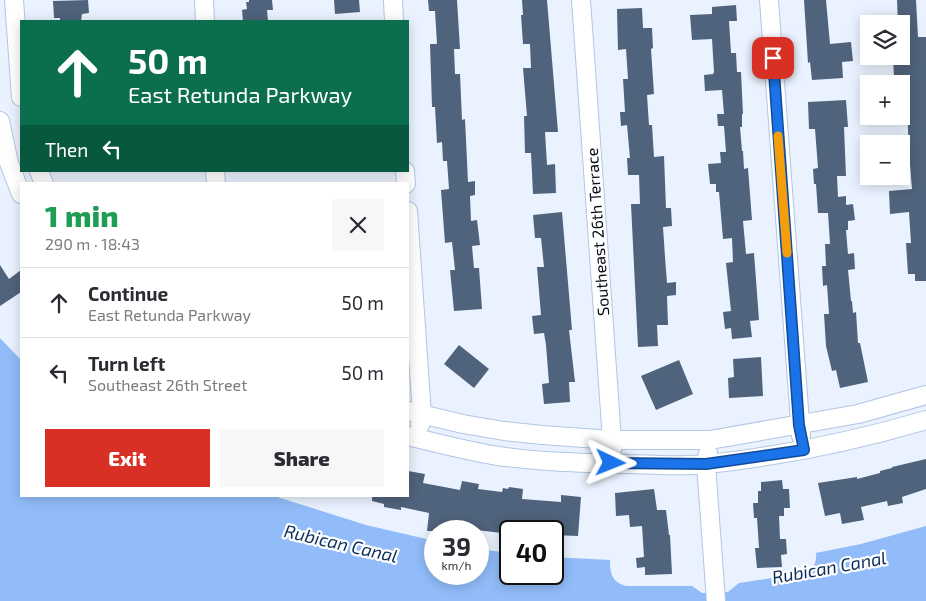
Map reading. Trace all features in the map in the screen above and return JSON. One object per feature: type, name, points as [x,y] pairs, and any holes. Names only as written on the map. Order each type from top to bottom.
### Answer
[{"type":"street","points":[[14,0],[20,83]]},
{"type":"street","points":[[204,0],[205,20]]},
{"type":"street","points":[[393,0],[394,20]]},
{"type":"street","name":"Southeast 26th Terrace","points":[[581,0],[612,440],[611,463]]},
{"type":"street","points":[[768,0],[799,425],[804,450]]},
{"type":"street","points":[[0,121],[9,163],[20,191]]},
{"type":"street","points":[[409,240],[415,413],[413,438],[493,455],[537,460],[706,464],[804,450],[885,432],[926,420]]},
{"type":"street","points":[[415,413],[504,431],[542,435],[612,440],[710,440],[858,414],[926,395]]},
{"type":"street","points":[[710,440],[706,464],[716,601]]},
{"type":"water","name":"Rubican Canal","points":[[0,338],[20,359],[20,497],[277,497],[366,525],[424,538],[424,585],[489,585],[489,550],[499,552],[499,585],[564,585],[564,558],[610,560],[613,577],[626,586],[692,586],[702,593],[728,592],[739,583],[806,573],[814,564],[816,553],[861,544],[926,526],[926,601],[0,601]]},
{"type":"building","points":[[88,0],[89,13],[82,14],[81,20],[60,20],[60,18],[54,18],[53,1]]},
{"type":"building","points":[[249,0],[272,0],[273,10],[267,10],[268,20],[243,20],[242,10],[247,9],[246,2],[249,2]]},
{"type":"building","points":[[334,0],[359,0],[360,12],[335,14]]},
{"type":"building","points":[[428,0],[457,0],[460,49],[454,49],[455,74],[460,74],[462,120],[465,119],[468,182],[475,181],[475,195],[470,196],[471,221],[477,220],[480,245],[472,246],[474,268],[479,268],[482,309],[454,311],[450,270],[455,270],[452,242],[445,243],[441,190],[449,189],[447,161],[443,161],[442,142],[437,143],[435,107],[432,107],[430,44],[437,44],[435,11],[429,11]]},
{"type":"building","points":[[522,0],[547,0],[558,132],[545,132],[547,165],[555,164],[556,193],[533,194],[531,153],[525,153],[524,116],[527,116],[523,68],[531,68],[530,44],[523,44]]},
{"type":"building","points":[[804,0],[826,0],[830,44],[851,42],[853,61],[842,62],[843,78],[812,80],[810,62],[808,63]]},
{"type":"building","points":[[897,0],[916,0],[918,37],[926,37],[926,281],[915,281],[915,274],[908,274],[906,243],[911,243],[909,212],[890,214],[889,191],[912,189],[910,135],[908,135],[908,125],[910,125],[910,75],[894,75],[893,65],[910,65],[910,15],[898,15]]},
{"type":"building","points":[[736,5],[737,21],[729,21],[731,53],[736,53],[737,72],[741,72],[743,114],[742,127],[740,127],[744,169],[748,168],[752,220],[743,221],[746,254],[754,253],[759,320],[750,321],[752,337],[732,339],[731,328],[725,329],[723,312],[731,311],[726,263],[733,262],[732,238],[723,239],[719,192],[716,192],[716,184],[710,184],[708,164],[721,163],[720,152],[726,152],[724,126],[718,126],[717,114],[724,114],[722,90],[705,91],[704,75],[713,74],[714,72],[712,39],[692,40],[690,15],[712,14],[712,7]]},
{"type":"building","points":[[642,8],[643,28],[652,28],[653,48],[651,49],[654,94],[647,95],[649,125],[652,125],[654,157],[664,156],[666,208],[671,208],[672,226],[663,227],[667,283],[676,282],[676,295],[667,296],[668,325],[657,325],[658,346],[638,347],[631,204],[640,204],[639,175],[628,175],[627,158],[630,158],[627,125],[621,126],[620,112],[625,112],[623,79],[628,79],[626,49],[618,50],[617,9]]},
{"type":"building","points":[[846,100],[848,127],[844,127],[846,176],[837,176],[838,197],[846,196],[846,205],[853,204],[855,220],[848,221],[848,230],[846,230],[848,254],[854,253],[855,269],[848,270],[853,313],[856,312],[858,343],[860,343],[868,382],[840,388],[836,370],[832,371],[826,346],[824,314],[829,314],[827,285],[823,286],[822,266],[826,266],[825,244],[830,244],[828,213],[818,213],[813,169],[818,168],[815,129],[809,129],[808,102]]},
{"type":"building","points":[[562,212],[572,330],[569,330],[575,382],[569,382],[570,402],[544,404],[542,384],[549,383],[546,345],[544,333],[534,334],[532,316],[541,315],[537,267],[544,267],[541,238],[535,238],[533,215]]},
{"type":"building","points":[[0,265],[9,279],[20,271],[20,293],[0,306]]},
{"type":"building","points":[[459,345],[489,369],[474,388],[444,364]]},
{"type":"building","points":[[761,357],[763,396],[729,398],[728,378],[734,377],[733,359]]},
{"type":"building","points":[[679,360],[693,394],[656,410],[641,376]]},
{"type":"building","points":[[926,459],[926,489],[902,497],[903,503],[888,506],[887,501],[861,507],[864,520],[842,524],[840,513],[825,516],[818,483],[857,477],[857,479],[880,473],[880,471],[892,467]]},
{"type":"building","points":[[409,471],[425,474],[423,483],[460,490],[462,481],[479,484],[478,489],[502,492],[503,488],[508,489],[509,487],[523,489],[522,499],[561,502],[561,495],[581,497],[578,536],[564,535],[564,520],[499,520],[499,533],[489,532],[489,520],[428,520],[429,513],[401,507],[401,510],[384,507],[384,504],[372,501],[372,497],[409,497]]},
{"type":"building","points":[[782,480],[783,489],[789,489],[790,508],[784,508],[784,516],[779,516],[780,539],[786,539],[787,554],[781,555],[782,567],[757,568],[755,548],[759,548],[757,518],[754,518],[753,503],[758,503],[758,491],[761,491],[761,482]]},
{"type":"building","points":[[654,489],[657,510],[666,510],[670,535],[672,574],[645,575],[645,567],[637,568],[636,558],[644,557],[642,526],[630,527],[629,515],[616,516],[615,493]]},
{"type":"slow traffic","points":[[778,136],[787,253]]},
{"type":"route","points":[[611,463],[706,464],[804,450],[799,425],[773,58]]}]
